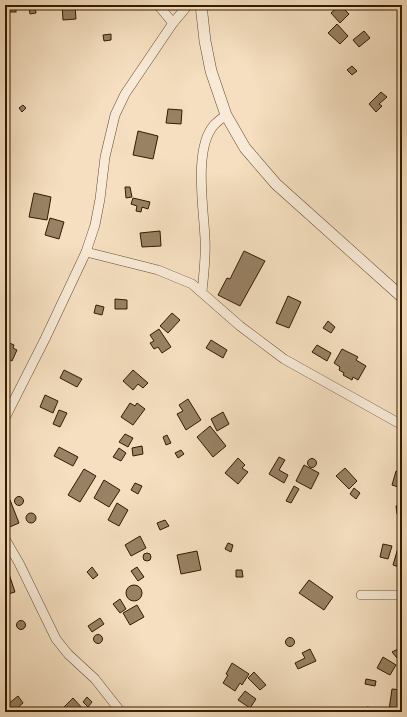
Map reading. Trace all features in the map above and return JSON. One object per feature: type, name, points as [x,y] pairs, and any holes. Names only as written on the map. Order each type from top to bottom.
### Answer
[{"type":"street","points":[[158,5],[173,22]]},
{"type":"street","points":[[5,418],[46,339],[86,252],[95,225],[100,200],[104,158],[115,115],[125,94],[173,22],[188,5]]},
{"type":"street","points":[[201,5],[205,41],[211,71],[226,115],[245,148],[276,184],[366,267],[402,297]]},
{"type":"street","points":[[202,291],[206,241],[201,194],[203,158],[205,145],[213,126],[226,115]]},
{"type":"street","points":[[86,252],[158,270],[192,284],[202,291],[240,326],[284,359],[402,425]]},
{"type":"street","points":[[5,539],[19,563],[56,639],[68,654],[95,679],[121,712]]},
{"type":"street","points":[[361,595],[402,595]]},
{"type":"building","points":[[5,5],[16,5],[16,12],[5,12]]},
{"type":"building","points":[[62,5],[75,5],[76,19],[63,20]]},
{"type":"building","points":[[340,5],[349,14],[340,23],[331,13]]},
{"type":"building","points":[[35,7],[36,13],[30,14],[29,8]]},
{"type":"building","points":[[337,24],[348,36],[340,44],[328,33]]},
{"type":"building","points":[[364,31],[370,38],[359,47],[353,40]]},
{"type":"building","points":[[111,34],[111,40],[104,41],[103,35]]},
{"type":"building","points":[[352,66],[357,71],[352,75],[347,70]]},
{"type":"building","points":[[381,92],[387,97],[379,104],[382,106],[376,112],[369,104]]},
{"type":"building","points":[[23,105],[26,108],[22,112],[19,108]]},
{"type":"building","points":[[168,109],[182,110],[181,124],[166,123]]},
{"type":"building","points":[[138,131],[158,136],[153,159],[133,155]]},
{"type":"building","points":[[125,187],[130,187],[132,197],[126,198]]},
{"type":"building","points":[[34,193],[51,197],[47,220],[29,217]]},
{"type":"building","points":[[133,198],[150,202],[148,209],[142,207],[141,212],[136,211],[137,206],[131,204]]},
{"type":"building","points":[[50,218],[64,222],[59,239],[45,235]]},
{"type":"building","points":[[160,231],[161,246],[142,247],[140,233]]},
{"type":"building","points":[[244,251],[265,261],[240,306],[218,295],[227,278],[230,279]]},
{"type":"building","points":[[288,296],[301,302],[289,328],[276,323]]},
{"type":"building","points":[[115,299],[127,300],[127,309],[115,309]]},
{"type":"building","points":[[96,305],[104,307],[102,315],[94,313]]},
{"type":"building","points":[[172,313],[180,320],[168,333],[160,326]]},
{"type":"building","points":[[328,321],[335,327],[331,333],[323,328]]},
{"type":"building","points":[[159,329],[171,347],[162,353],[158,347],[154,349],[150,343],[154,341],[150,335]]},
{"type":"building","points":[[211,340],[227,350],[223,358],[206,348]]},
{"type":"building","points":[[5,341],[14,345],[13,348],[17,350],[12,361],[5,357]]},
{"type":"building","points":[[317,345],[331,353],[327,361],[312,352]]},
{"type":"building","points":[[342,349],[358,357],[356,360],[366,366],[358,380],[353,377],[352,380],[343,375],[344,373],[339,370],[340,367],[334,363]]},
{"type":"building","points":[[64,370],[82,379],[77,387],[60,378]]},
{"type":"building","points":[[133,370],[148,383],[143,388],[138,384],[133,390],[123,381]]},
{"type":"building","points":[[45,395],[58,401],[53,413],[40,407]]},
{"type":"building","points":[[188,399],[201,420],[186,430],[177,414],[183,411],[179,405]]},
{"type":"building","points":[[130,403],[135,406],[137,403],[145,409],[133,425],[121,417]]},
{"type":"building","points":[[59,410],[67,413],[60,427],[53,424]]},
{"type":"building","points":[[223,412],[229,424],[217,431],[211,419]]},
{"type":"building","points":[[210,426],[226,446],[213,457],[197,437]]},
{"type":"building","points":[[125,434],[133,438],[128,447],[119,442]]},
{"type":"building","points":[[167,435],[171,443],[166,445],[163,437]]},
{"type":"building","points":[[142,446],[143,454],[133,456],[132,448]]},
{"type":"building","points":[[59,447],[78,457],[73,466],[54,456]]},
{"type":"building","points":[[119,448],[126,453],[121,461],[113,457]]},
{"type":"building","points":[[181,450],[184,454],[178,458],[175,453]]},
{"type":"building","points":[[279,457],[285,460],[279,470],[288,475],[284,483],[269,474]]},
{"type":"building","points":[[238,458],[245,465],[242,468],[248,472],[238,484],[225,473]]},
{"type":"building","points":[[310,459],[314,459],[316,463],[314,467],[310,467],[308,465],[308,461]]},
{"type":"building","points":[[304,465],[319,473],[311,489],[296,481]]},
{"type":"building","points":[[345,468],[357,481],[349,489],[336,476]]},
{"type":"building","points":[[84,469],[96,476],[80,502],[68,495]]},
{"type":"building","points":[[396,471],[402,473],[401,488],[392,485]]},
{"type":"building","points":[[104,480],[120,490],[109,507],[94,498]]},
{"type":"building","points":[[135,483],[142,486],[138,494],[131,490]]},
{"type":"building","points":[[294,486],[299,489],[291,503],[286,501]]},
{"type":"building","points":[[354,488],[360,493],[356,499],[350,494]]},
{"type":"building","points":[[17,497],[21,497],[23,501],[21,505],[17,505],[15,503],[15,499]]},
{"type":"building","points":[[10,500],[19,523],[5,529],[5,502]]},
{"type":"building","points":[[117,503],[128,510],[119,526],[108,520]]},
{"type":"building","points":[[402,505],[402,513],[397,514],[396,506]]},
{"type":"building","points":[[29,513],[33,513],[35,514],[35,522],[29,523],[26,520],[26,516]]},
{"type":"building","points":[[165,520],[169,526],[160,530],[157,523]]},
{"type":"building","points":[[140,536],[146,548],[131,556],[125,545]]},
{"type":"building","points":[[400,541],[402,542],[402,568],[393,565]]},
{"type":"building","points":[[228,543],[233,545],[231,552],[225,549]]},
{"type":"building","points":[[383,544],[392,546],[388,559],[380,557]]},
{"type":"building","points":[[197,551],[201,570],[181,574],[177,555]]},
{"type":"building","points":[[145,553],[149,553],[151,557],[149,561],[145,561],[143,559],[143,555]]},
{"type":"building","points":[[92,567],[98,575],[93,579],[87,572]]},
{"type":"building","points":[[137,567],[144,577],[138,581],[131,571]]},
{"type":"building","points":[[236,570],[242,570],[243,577],[236,577]]},
{"type":"building","points":[[9,574],[15,592],[5,595],[5,576]]},
{"type":"building","points":[[309,580],[333,597],[324,610],[299,593]]},
{"type":"building","points":[[134,585],[141,590],[142,593],[137,600],[134,601],[127,596],[126,593],[131,586]]},
{"type":"building","points":[[120,599],[126,609],[120,613],[113,604]]},
{"type":"building","points":[[137,605],[144,617],[130,625],[123,613]]},
{"type":"building","points":[[100,618],[104,624],[92,632],[88,626]]},
{"type":"building","points":[[21,620],[26,625],[21,630],[16,625]]},
{"type":"building","points":[[98,634],[103,639],[98,644],[93,639]]},
{"type":"building","points":[[290,637],[295,642],[290,647],[285,642]]},
{"type":"building","points":[[402,647],[402,664],[392,652]]},
{"type":"building","points":[[310,649],[316,661],[298,669],[295,663],[305,658],[302,653]]},
{"type":"building","points":[[383,657],[396,665],[390,675],[377,668]]},
{"type":"building","points":[[232,663],[249,674],[242,685],[240,683],[235,691],[223,683],[228,675],[226,674]]},
{"type":"building","points":[[402,664],[402,674],[398,667]]},
{"type":"building","points":[[254,672],[266,685],[260,690],[248,678]]},
{"type":"building","points":[[366,679],[376,681],[375,686],[365,684]]},
{"type":"building","points":[[392,689],[402,690],[402,711],[389,710]]},
{"type":"building","points":[[245,691],[256,699],[250,708],[238,700]]},
{"type":"building","points":[[18,696],[23,703],[14,711],[8,704]]},
{"type":"building","points":[[87,697],[92,702],[88,707],[83,702]]},
{"type":"building","points":[[73,698],[83,709],[80,712],[63,712],[61,710]]},
{"type":"building","points":[[367,707],[378,709],[377,712],[367,712]]}]
